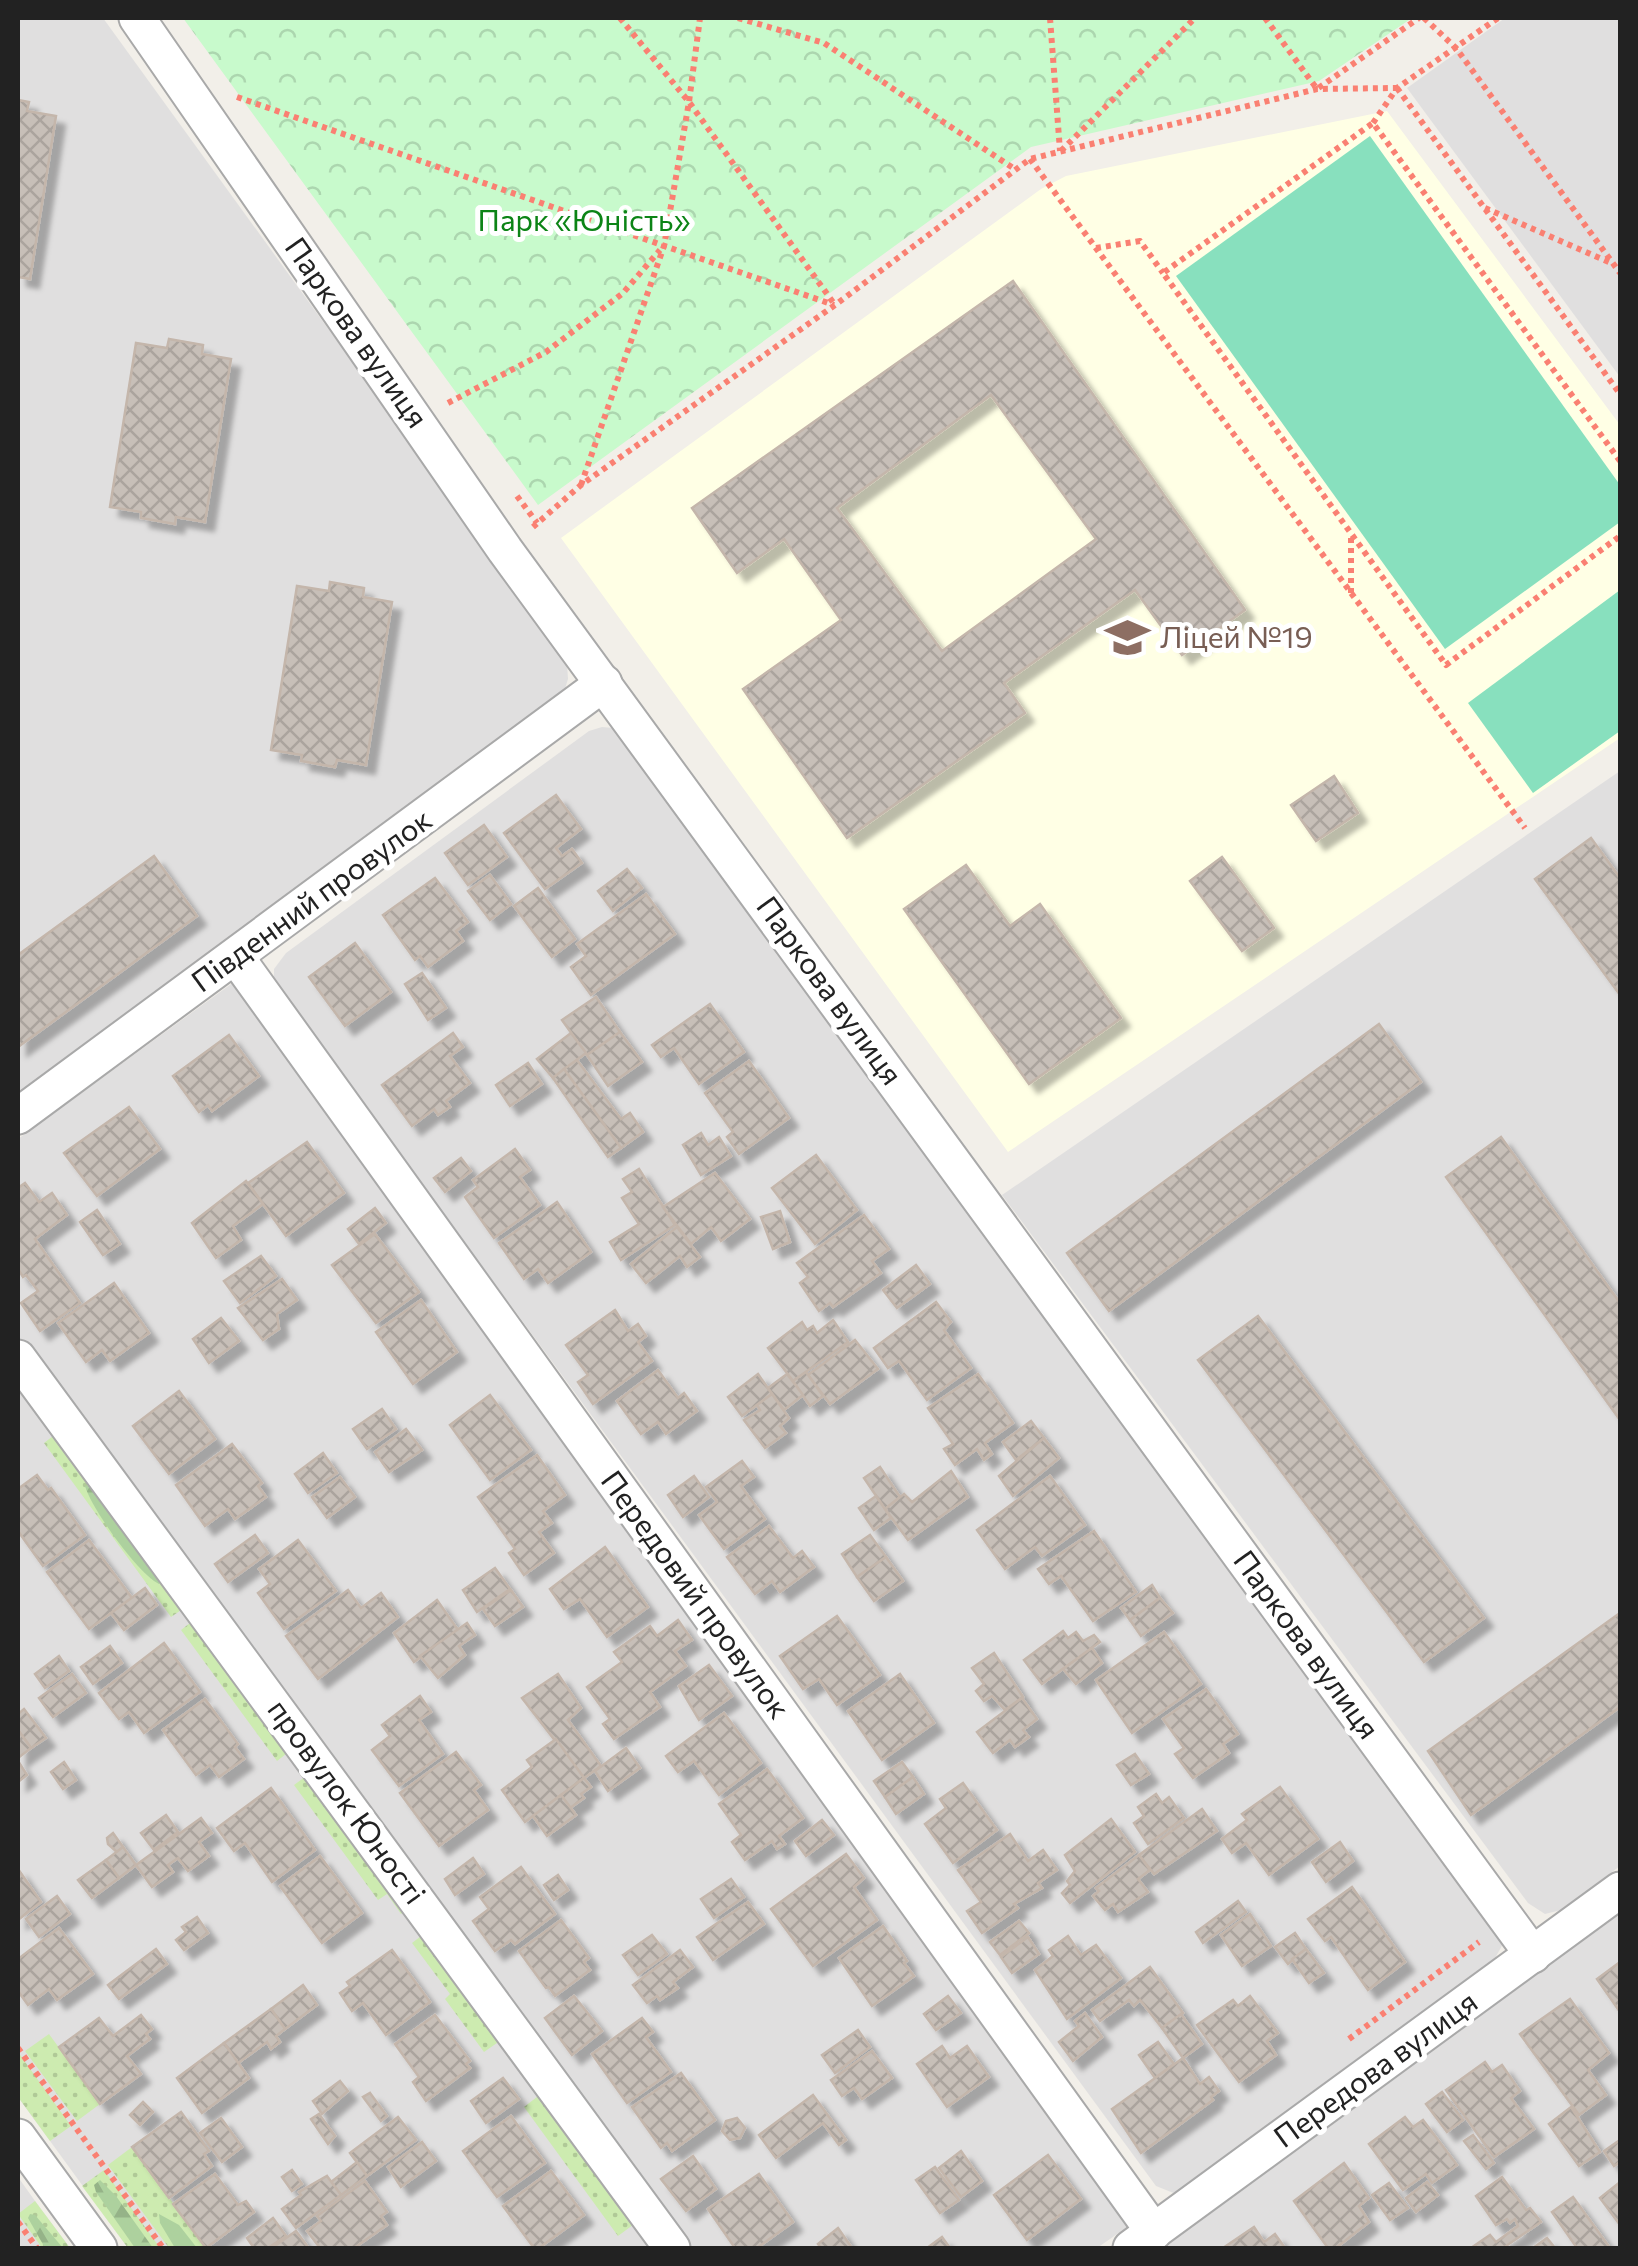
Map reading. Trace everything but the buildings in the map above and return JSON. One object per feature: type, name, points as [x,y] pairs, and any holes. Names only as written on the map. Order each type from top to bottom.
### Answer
[{"type":"street","name":"Паркова вулиця","points":[[137,18],[506,550],[1533,1955]]},
{"type":"street","name":"Південний провулок","points":[[18,1116],[604,683]]},
{"type":"street","name":"Передовий провулок","points":[[236,957],[1143,2240]]},
{"type":"street","name":"провулок Юності","points":[[18,1358],[672,2248]]},
{"type":"street","name":"Передова вулиця","points":[[1143,2240],[1620,1890]]},
{"type":"street","points":[[18,2136],[100,2248]]},
{"type":"path","points":[[620,18],[689,102],[835,306]]},
{"type":"path","points":[[581,485],[664,246],[700,18]]},
{"type":"path","points":[[738,18],[824,42],[1016,170]]},
{"type":"path","points":[[1050,18],[1060,152]]},
{"type":"path","points":[[1060,152],[1195,18]]},
{"type":"path","points":[[1265,18],[1318,88]]},
{"type":"path","points":[[1318,88],[1421,18],[1456,48],[1618,269]]},
{"type":"path","points":[[1163,273],[1374,123],[1397,88],[1498,18]]},
{"type":"path","points":[[178,78],[835,306]]},
{"type":"path","points":[[506,550],[581,485],[835,306],[1030,159],[1318,88],[1397,88]]},
{"type":"path","points":[[1397,88],[1620,394]]},
{"type":"path","points":[[1374,123],[1620,461]]},
{"type":"path","points":[[1030,159],[1525,828]]},
{"type":"path","points":[[1484,208],[1618,269]]},
{"type":"path","points":[[1096,248],[1140,241],[1446,664],[1620,536]]},
{"type":"path","points":[[448,403],[546,352],[623,293],[664,246]]},
{"type":"path","points":[[1351,593],[1352,534]]},
{"type":"path","points":[[18,2048],[163,2248]]},
{"type":"path","points":[[18,2222],[37,2248]]},
{"type":"shaded area","points":[[18,18],[103,18],[561,650],[568,679],[564,692],[552,702],[18,1094]]},
{"type":"shaded area","points":[[1505,18],[1620,18],[1620,377],[1407,88]]},
{"type":"shaded area","name":"Ліцей №19","points":[[1387,111],[1620,425],[1620,738],[1008,1152],[561,538],[1041,189],[1066,176]]},
{"type":"shaded area","points":[[613,728],[1494,1912],[1504,1942],[1489,1969],[1176,2194],[1156,2186],[274,982],[274,969],[286,953],[589,731]]},
{"type":"shaded area","points":[[1620,771],[1620,1866],[1561,1910],[1545,1914],[1528,1903],[1002,1195]]},
{"type":"shaded area","points":[[238,979],[1130,2225],[1097,2248],[680,2248],[18,1344],[18,1139]]},
{"type":"shaded area","points":[[18,1368],[662,2248],[128,2248],[18,2097]]},
{"type":"shaded area","points":[[1620,1906],[1620,2248],[1156,2248]]},
{"type":"shaded area","points":[[18,2177],[35,2201],[70,2248],[18,2248]]},
{"type":"green space","name":"Парк «Юність»","points":[[183,18],[1412,18],[1319,81],[1031,147],[538,505]]},
{"type":"green space","points":[[1370,136],[1620,485],[1620,522],[1445,649],[1176,276]]},
{"type":"green space","points":[[1620,590],[1620,731],[1533,793],[1468,703]]},
{"type":"green space","points":[[62,1429],[190,1604],[171,1617],[44,1443]]},
{"type":"green space","points":[[90,1485],[162,1579],[159,1584],[139,1568],[106,1524],[89,1496],[85,1486]]},
{"type":"green space","points":[[199,1616],[295,1747],[277,1761],[181,1630]]},
{"type":"green space","points":[[313,1771],[411,1906],[401,1914],[387,1894],[378,1900],[294,1785]]},
{"type":"green space","points":[[429,1930],[507,2036],[484,2052],[445,1999],[450,1994],[412,1943]]},
{"type":"green space","points":[[49,2034],[100,2104],[77,2121],[25,2051]]},
{"type":"green space","points":[[18,2052],[71,2126],[50,2141],[18,2097]]},
{"type":"green space","points":[[546,2090],[641,2219],[618,2236],[524,2107]]},
{"type":"green space","points":[[132,2147],[206,2248],[169,2248],[108,2165]]},
{"type":"green space","points":[[104,2170],[160,2248],[128,2248],[82,2186]]},
{"type":"green space","points":[[100,2180],[153,2248],[135,2248],[96,2192],[94,2185]]},
{"type":"green space","points":[[35,2201],[70,2248],[42,2248],[18,2214]]},
{"type":"green space","points":[[30,2214],[63,2248],[45,2248],[28,2218]]},
{"type":"green space","points":[[159,2214],[179,2225],[197,2248],[175,2248]]},
{"type":"place","name":"Ліцей №19","points":[[1127,638]]}]
